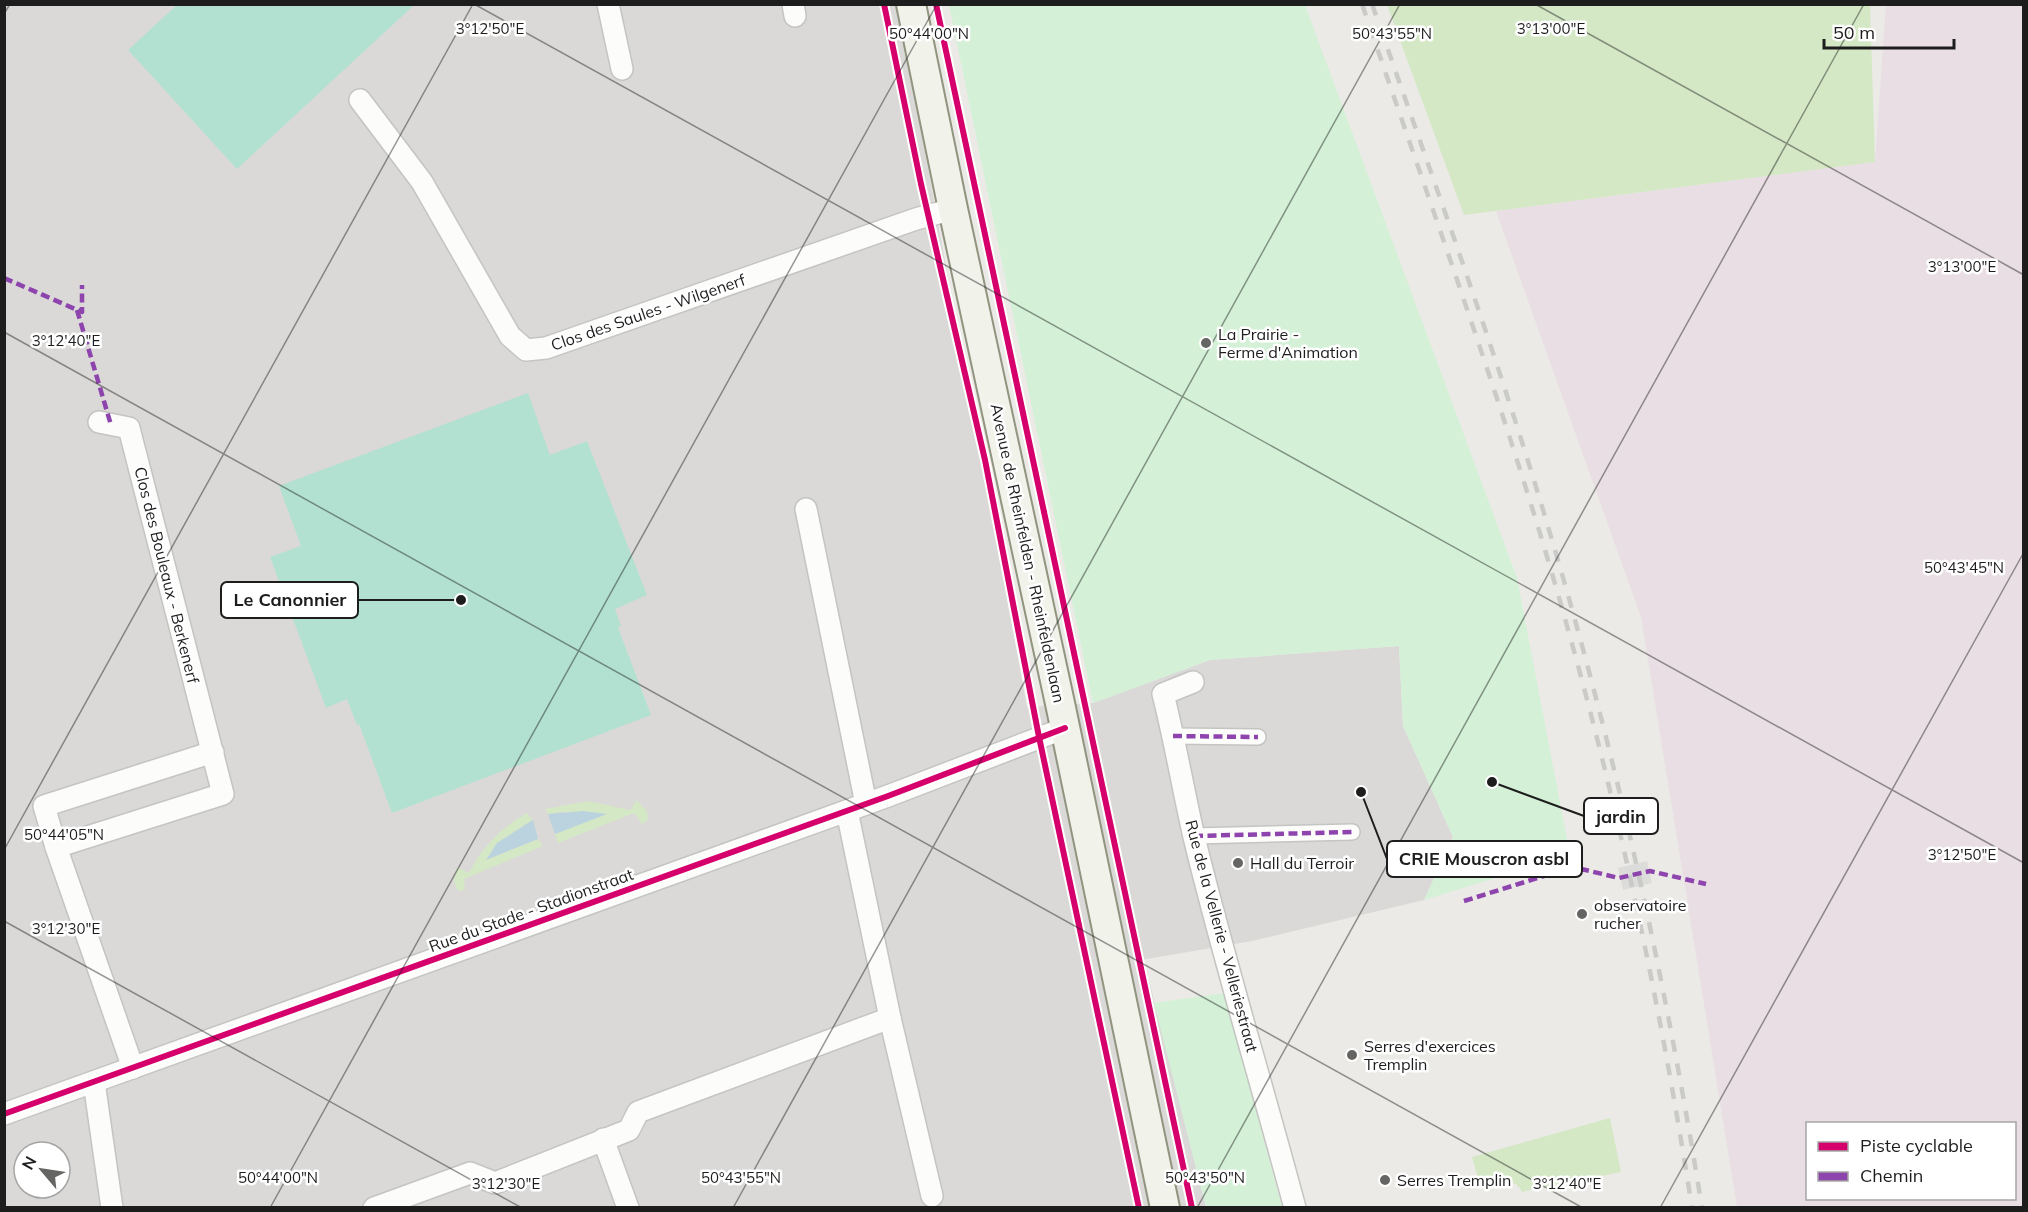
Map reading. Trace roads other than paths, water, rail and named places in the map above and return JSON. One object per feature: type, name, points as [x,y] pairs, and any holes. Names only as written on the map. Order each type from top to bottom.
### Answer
[{"type":"main road","name":"Avenue de Rheinfelden - Rheinfeldenlaan","points":[[911,4],[1166,1208]]},
{"type":"street","points":[[608,4],[622,69]]},
{"type":"street","name":"Clos des Saules - Wilgenerf","points":[[360,100],[422,182],[510,336],[526,350],[546,348],[916,219],[953,209]]},
{"type":"street","name":"Clos des Bouleaux - Berkenerf","points":[[56,847],[223,794],[129,428],[99,422]]},
{"type":"street","points":[[806,509],[890,1018],[932,1196]]},
{"type":"street","name":"Rue de la Vellerie - Velleriestraat","points":[[1193,682],[1162,694],[1194,836],[1224,954],[1295,1208]]},
{"type":"street","name":"Rue du Stade - Stadionstraat","points":[[4,1114],[857,807],[1065,728]]},
{"type":"street","points":[[1173,736],[1258,736]]},
{"type":"street","points":[[133,1068],[56,847],[44,806],[213,752]]},
{"type":"street","points":[[1194,836],[1352,832]]},
{"type":"street","points":[[374,1208],[470,1173],[495,1183],[629,1130],[638,1112],[890,1018]]},
{"type":"street","points":[[94,1082],[112,1208]]},
{"type":"street","points":[[603,1139],[628,1208]]},
{"type":"water","points":[[583,811],[607,814],[555,834],[548,814]]},
{"type":"water","points":[[533,820],[538,839],[486,860],[497,843]]},
{"type":"railway","points":[[1362,4],[1499,405],[1566,622],[1629,871],[1663,1039],[1692,1208]]},
{"type":"railway","points":[[1372,4],[1510,405],[1576,622],[1638,871],[1673,1039],[1702,1208]]},
{"type":"place","name":"La Prairie - Ferme d'Animation","points":[[1206,343]]},
{"type":"place","name":"Le Canonnier","points":[[461,600]]},
{"type":"place","name":"jardin","points":[[1492,782]]},
{"type":"place","name":"CRIE Mouscron asbl","points":[[1361,792]]},
{"type":"place","name":"Hall du Terroir","points":[[1238,863]]},
{"type":"place","name":"observatoire rucher","points":[[1582,914]]},
{"type":"place","name":"Serres d'exercices Tremplin","points":[[1352,1055]]},
{"type":"place","name":"Serres Tremplin","points":[[1385,1180]]}]
